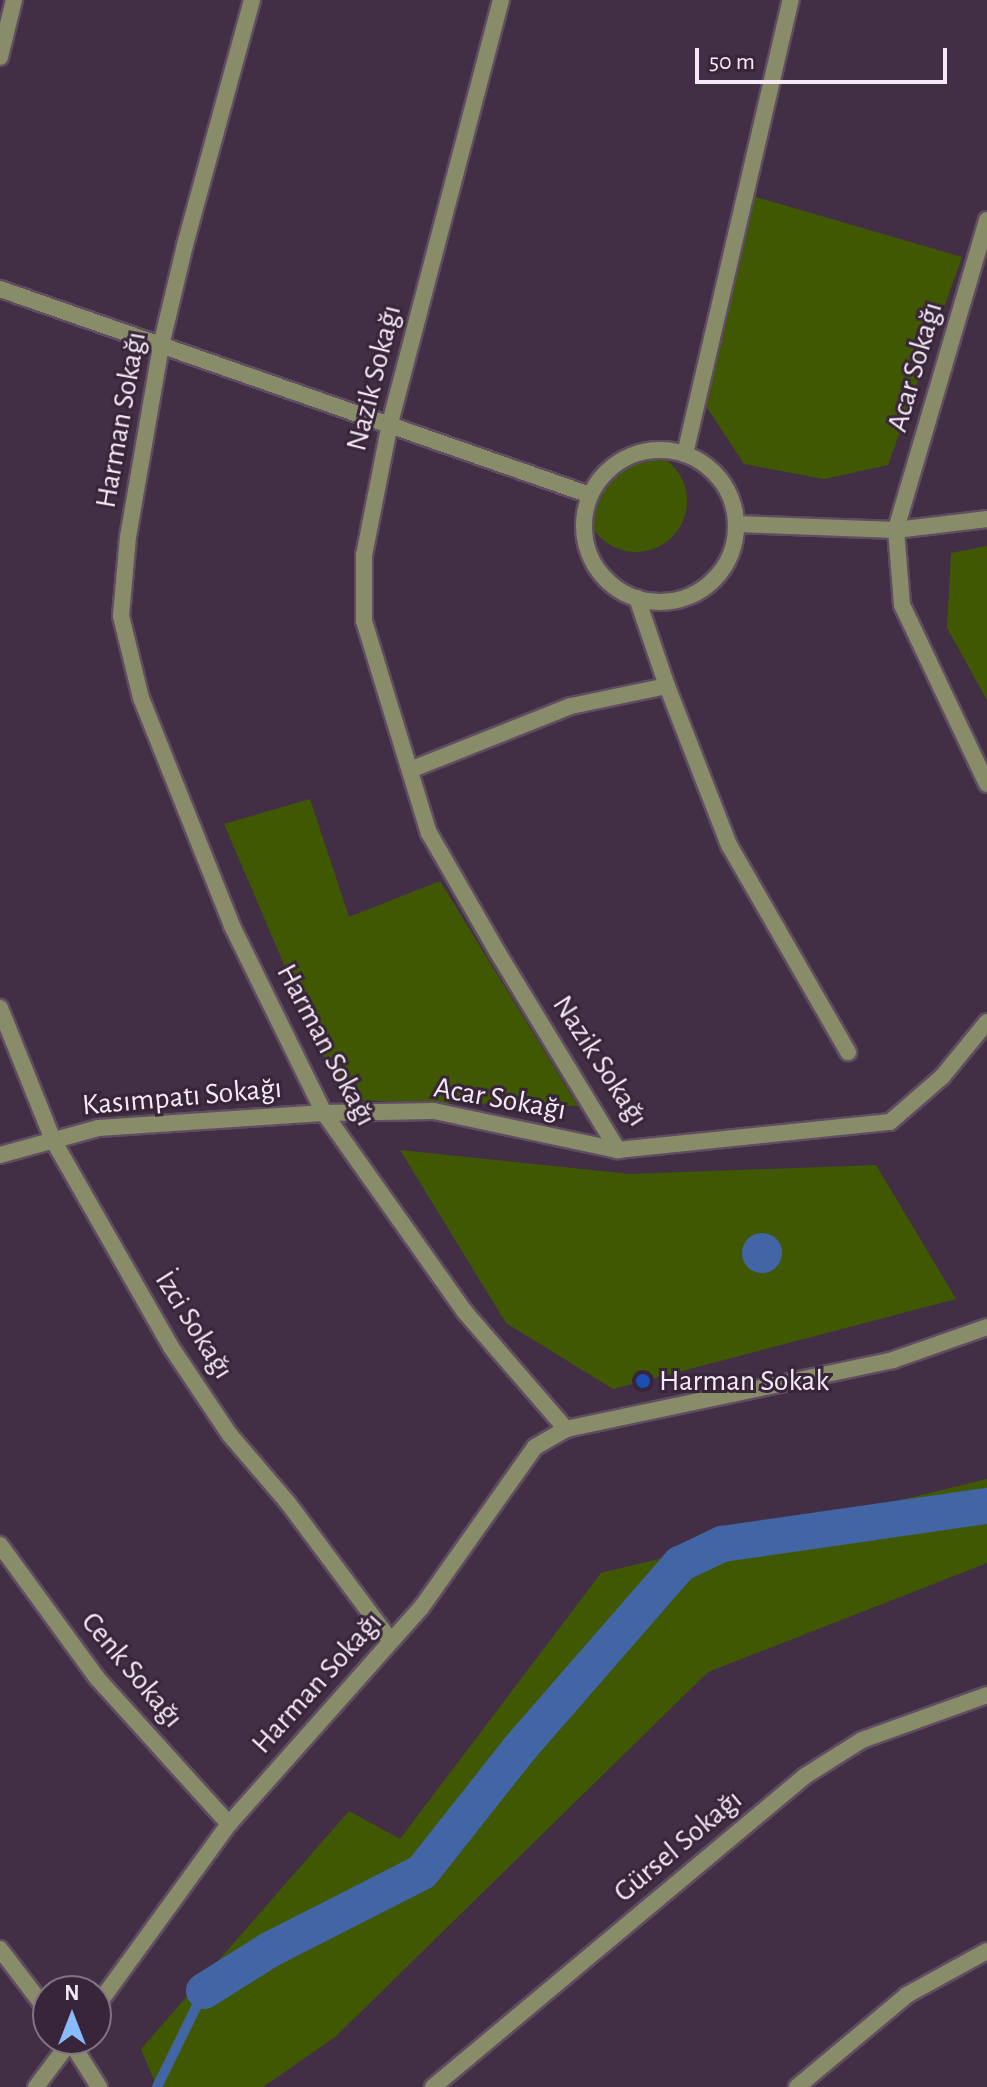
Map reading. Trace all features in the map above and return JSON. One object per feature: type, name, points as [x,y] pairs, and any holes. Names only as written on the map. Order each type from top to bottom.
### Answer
[{"type":"street","points":[[0,57],[14,0]]},
{"type":"street","name":"Harman Sokağı","points":[[112,1985],[229,1824],[421,1608],[535,1447],[566,1429],[465,1312],[324,1113],[232,926],[141,698],[121,616],[128,537],[161,346],[252,0]]},
{"type":"street","name":"Nazik Sokağı","points":[[501,0],[390,423],[364,555],[364,621],[429,833],[618,1150],[890,1122],[942,1077],[987,1022]]},
{"type":"street","points":[[685,454],[791,0]]},
{"type":"street","name":"Acar Sokağı","points":[[896,530],[987,220]]},
{"type":"street","points":[[0,289],[590,495]]},
{"type":"street","points":[[658,449],[685,454],[718,475],[731,497],[737,524],[728,561],[712,582],[690,596],[664,602],[637,598],[618,589],[599,571],[587,548],[584,521],[590,495],[610,468],[632,455],[658,449]]},
{"type":"street","points":[[737,524],[896,530],[987,519]]},
{"type":"street","points":[[896,530],[902,605],[987,784]]},
{"type":"street","points":[[637,598],[667,686],[729,845],[848,1052]]},
{"type":"street","points":[[410,770],[571,706],[667,686]]},
{"type":"street","name":"İzci Sokağı","points":[[0,1008],[53,1140],[171,1347],[205,1397],[391,1641]]},
{"type":"street","name":"Acar Sokağı","points":[[324,1113],[434,1111],[618,1150]]},
{"type":"street","name":"Kasımpatı Sokağı","points":[[0,1155],[98,1128],[324,1113]]},
{"type":"street","points":[[566,1429],[893,1360],[987,1327]]},
{"type":"street","name":"Cenk Sokağı","points":[[0,1545],[97,1678],[229,1824]]},
{"type":"street","name":"Gürsel Sokağı","points":[[433,2087],[805,1776],[862,1740],[987,1695]]},
{"type":"street","points":[[0,1949],[32,1991]]},
{"type":"street","points":[[797,2087],[907,1995],[987,1951]]},
{"type":"street","points":[[36,2087],[59,2055]]},
{"type":"street","points":[[79,2055],[99,2087]]},
{"type":"green space","points":[[742,193],[962,257],[888,465],[824,479],[744,464],[696,391]]},
{"type":"green space","points":[[636,450],[655,454],[672,465],[683,482],[687,501],[683,520],[672,537],[655,548],[636,552],[617,548],[600,537],[589,520],[585,501],[589,482],[600,465],[617,454]]},
{"type":"green space","points":[[987,546],[987,700],[947,628],[951,553]]},
{"type":"green space","points":[[310,799],[349,917],[440,881],[578,1106],[342,1100],[224,824]]},
{"type":"green space","points":[[400,1150],[630,1174],[876,1165],[956,1299],[613,1389],[506,1323]]},
{"type":"green space","points":[[987,1479],[987,1563],[708,1672],[335,2037],[263,2087],[157,2087],[141,2049],[349,1811],[400,1839],[601,1573]]},
{"type":"water","points":[[762,1233],[776,1239],[782,1253],[776,1267],[762,1273],[748,1267],[742,1253],[748,1239]]},
{"type":"waterway","points":[[204,1991],[269,1950],[422,1872],[520,1748],[680,1564],[722,1544],[987,1506]]},
{"type":"waterway","points":[[157,2087],[204,1991]]},
{"type":"place","name":"Harman Sokak","points":[[643,1381]]}]
